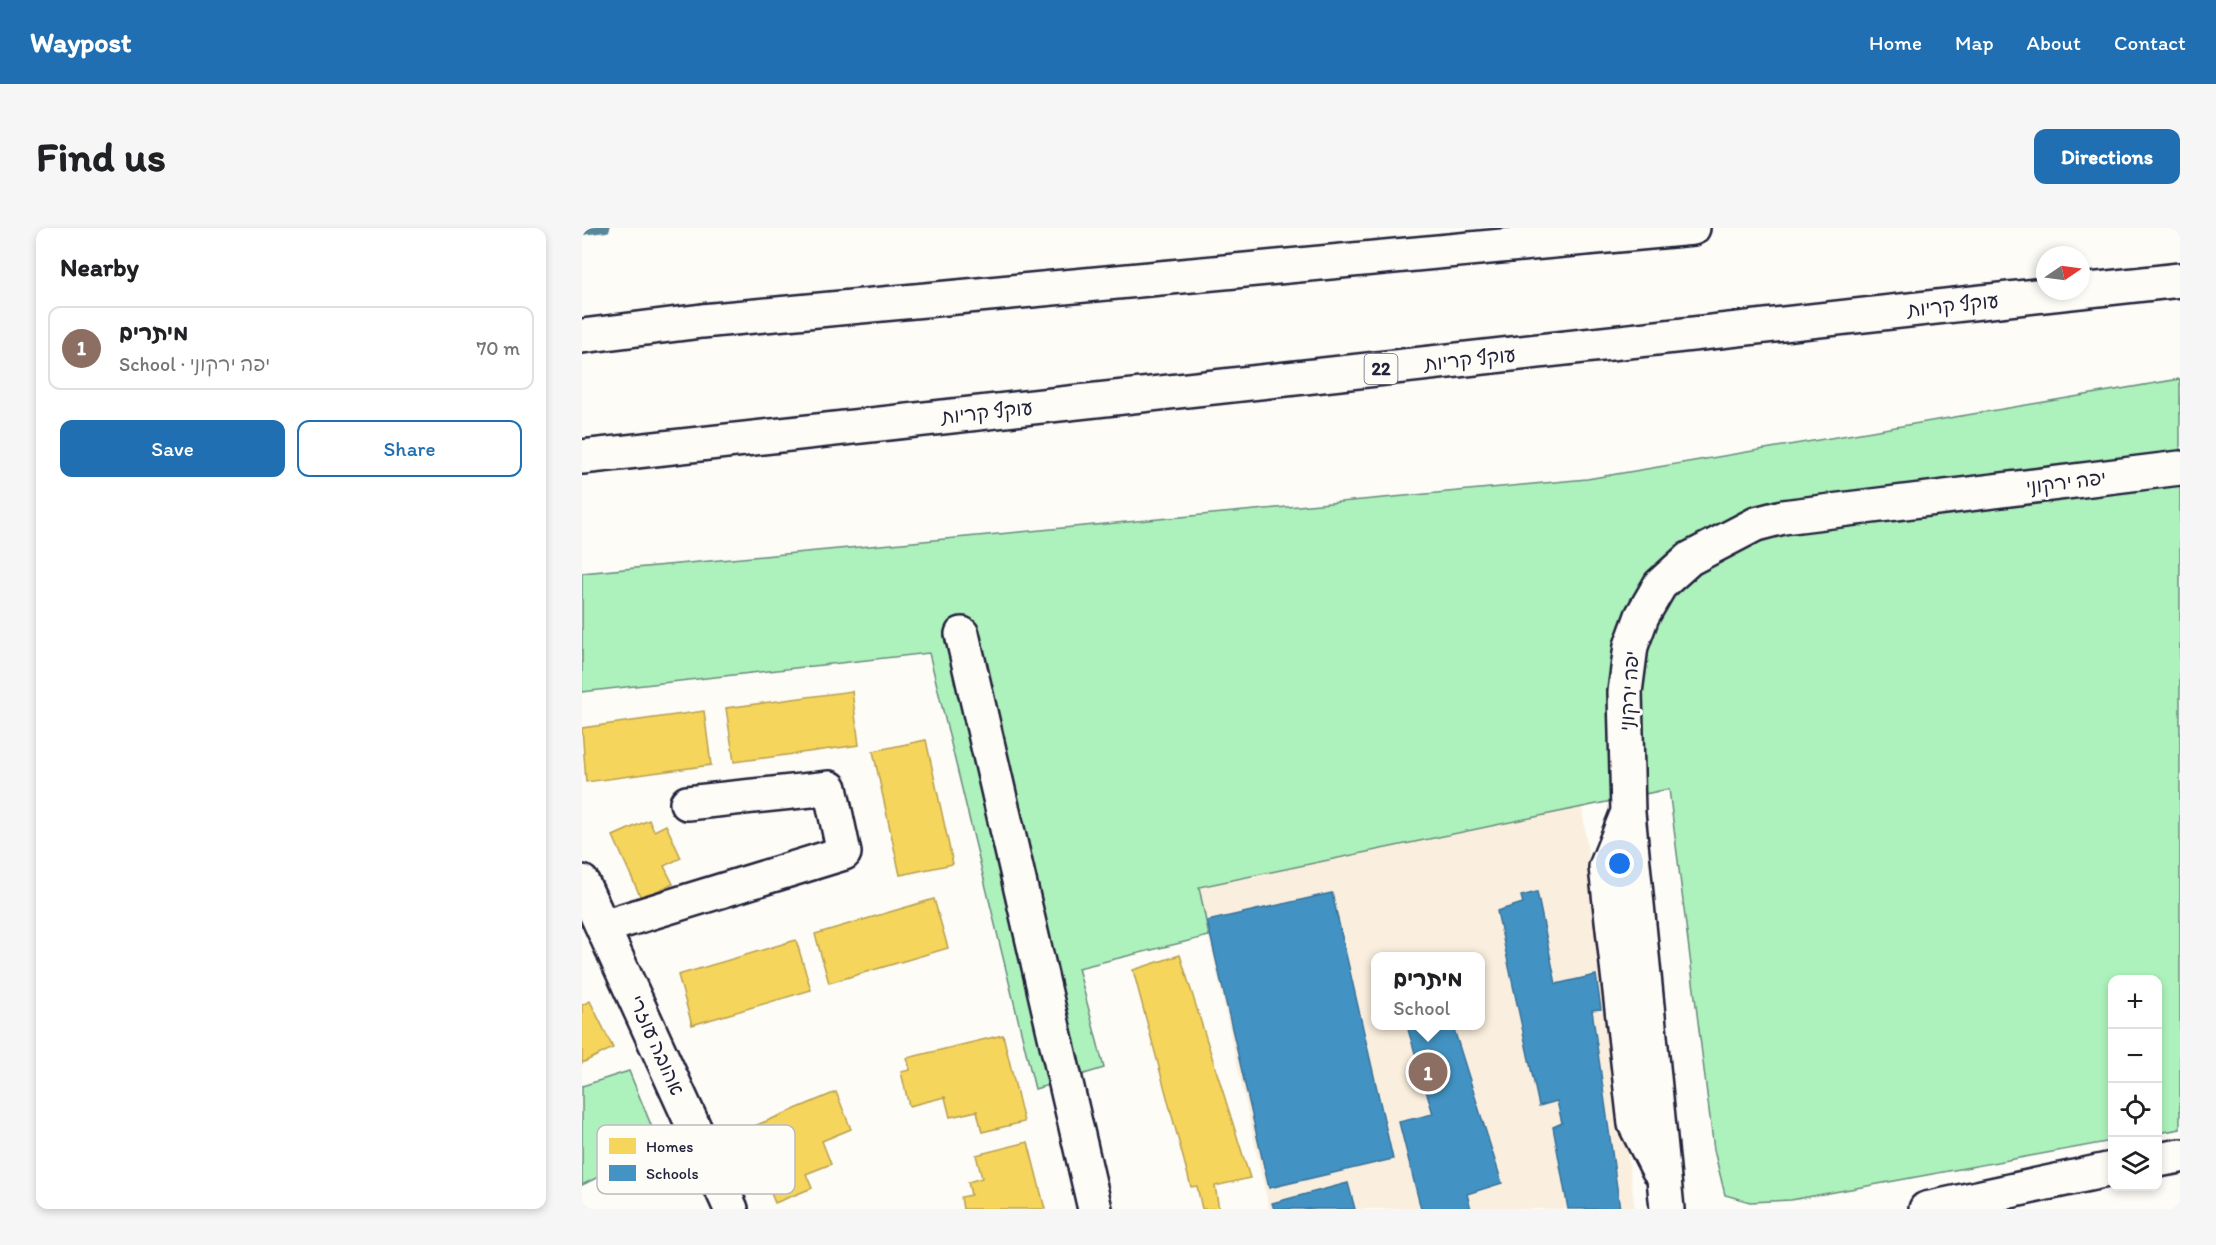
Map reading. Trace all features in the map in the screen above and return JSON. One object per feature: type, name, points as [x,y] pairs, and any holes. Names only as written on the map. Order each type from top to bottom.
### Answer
[{"type":"main road","points":[[582,336],[702,321],[1693,228]]},
{"type":"main road","name":"עוקף קריות","points":[[582,457],[2180,280]]},
{"type":"main road","name":"יפה ירקוני","points":[[1669,1201],[1628,813],[1625,692],[1631,646],[1642,616],[1660,585],[1689,559],[1756,524],[1783,517],[2180,468]]},
{"type":"main road","points":[[962,634],[1095,1209]]},
{"type":"main road","points":[[603,927],[844,853],[830,788],[687,804]]},
{"type":"main road","name":"אהובה עוזרי","points":[[582,882],[693,1125]]},
{"type":"main road","points":[[2162,1159],[2180,1156]]},
{"type":"main road","points":[[1926,1209],[2108,1170]]},
{"type":"main road","name":"אהובה עוזרי","points":[[724,1194],[731,1209]]},
{"type":"shaded area","points":[[1582,807],[1635,1209],[1269,1209],[1198,888]]},
{"type":"green space","points":[[2180,379],[2180,1129],[2162,1132],[2162,975],[2108,975],[2108,1142],[1791,1200],[1750,1202],[1725,1195],[1714,1150],[1669,789],[1199,887],[1209,936],[1078,968],[1104,1068],[1035,1089],[929,653],[582,692],[582,573],[1587,479]]},
{"type":"green space","points":[[629,1071],[651,1125],[597,1125],[597,1178],[582,1185],[582,1086]]},
{"type":"building: Homes","points":[[852,691],[859,745],[734,762],[726,708]]},
{"type":"building: Homes","points":[[704,711],[711,765],[586,782],[582,728]]},
{"type":"building: Homes","points":[[926,740],[953,864],[900,875],[873,751]]},
{"type":"building: Homes","points":[[649,820],[654,831],[666,825],[681,858],[664,866],[673,884],[641,898],[613,836]]},
{"type":"building: Homes","points":[[934,899],[948,948],[829,983],[815,934]]},
{"type":"building: Homes","points":[[796,940],[811,990],[692,1025],[678,975]]},
{"type":"building: Homes","points":[[1180,955],[1250,1178],[1215,1186],[1219,1209],[1202,1209],[1197,1186],[1191,1187],[1133,970]]},
{"type":"building: Homes","points":[[590,1001],[613,1048],[582,1063],[582,1005]]},
{"type":"building: Homes","points":[[1003,1035],[1024,1122],[982,1132],[977,1111],[950,1117],[945,1097],[909,1106],[901,1072],[910,1070],[907,1058]]},
{"type":"building: Homes","points":[[836,1092],[851,1129],[822,1141],[831,1164],[806,1174],[812,1188],[775,1203],[771,1194],[795,1194],[795,1125],[757,1125]]},
{"type":"building: Homes","points":[[1028,1142],[1045,1209],[963,1209],[961,1197],[971,1195],[968,1182],[982,1178],[976,1155]]},
{"type":"building: Schools","points":[[1537,892],[1556,984],[1596,975],[1601,1009],[1592,1010],[1620,1209],[1568,1209],[1553,1127],[1562,1123],[1557,1101],[1539,1106],[1497,911],[1523,903],[1521,896]]},
{"type":"building: Schools","points":[[1332,893],[1393,1159],[1269,1188],[1207,921]]},
{"type":"building: Schools","points":[[1408,1030],[1454,1030],[1502,1183],[1467,1194],[1471,1209],[1421,1209],[1399,1122],[1433,1114]]},
{"type":"building: Schools","points":[[1348,1183],[1355,1209],[1274,1209],[1272,1203]]},
{"type":"waterway","points":[[582,231],[606,228]]},
{"type":"place","name":"מיתרים","points":[[1428,1072]]}]
